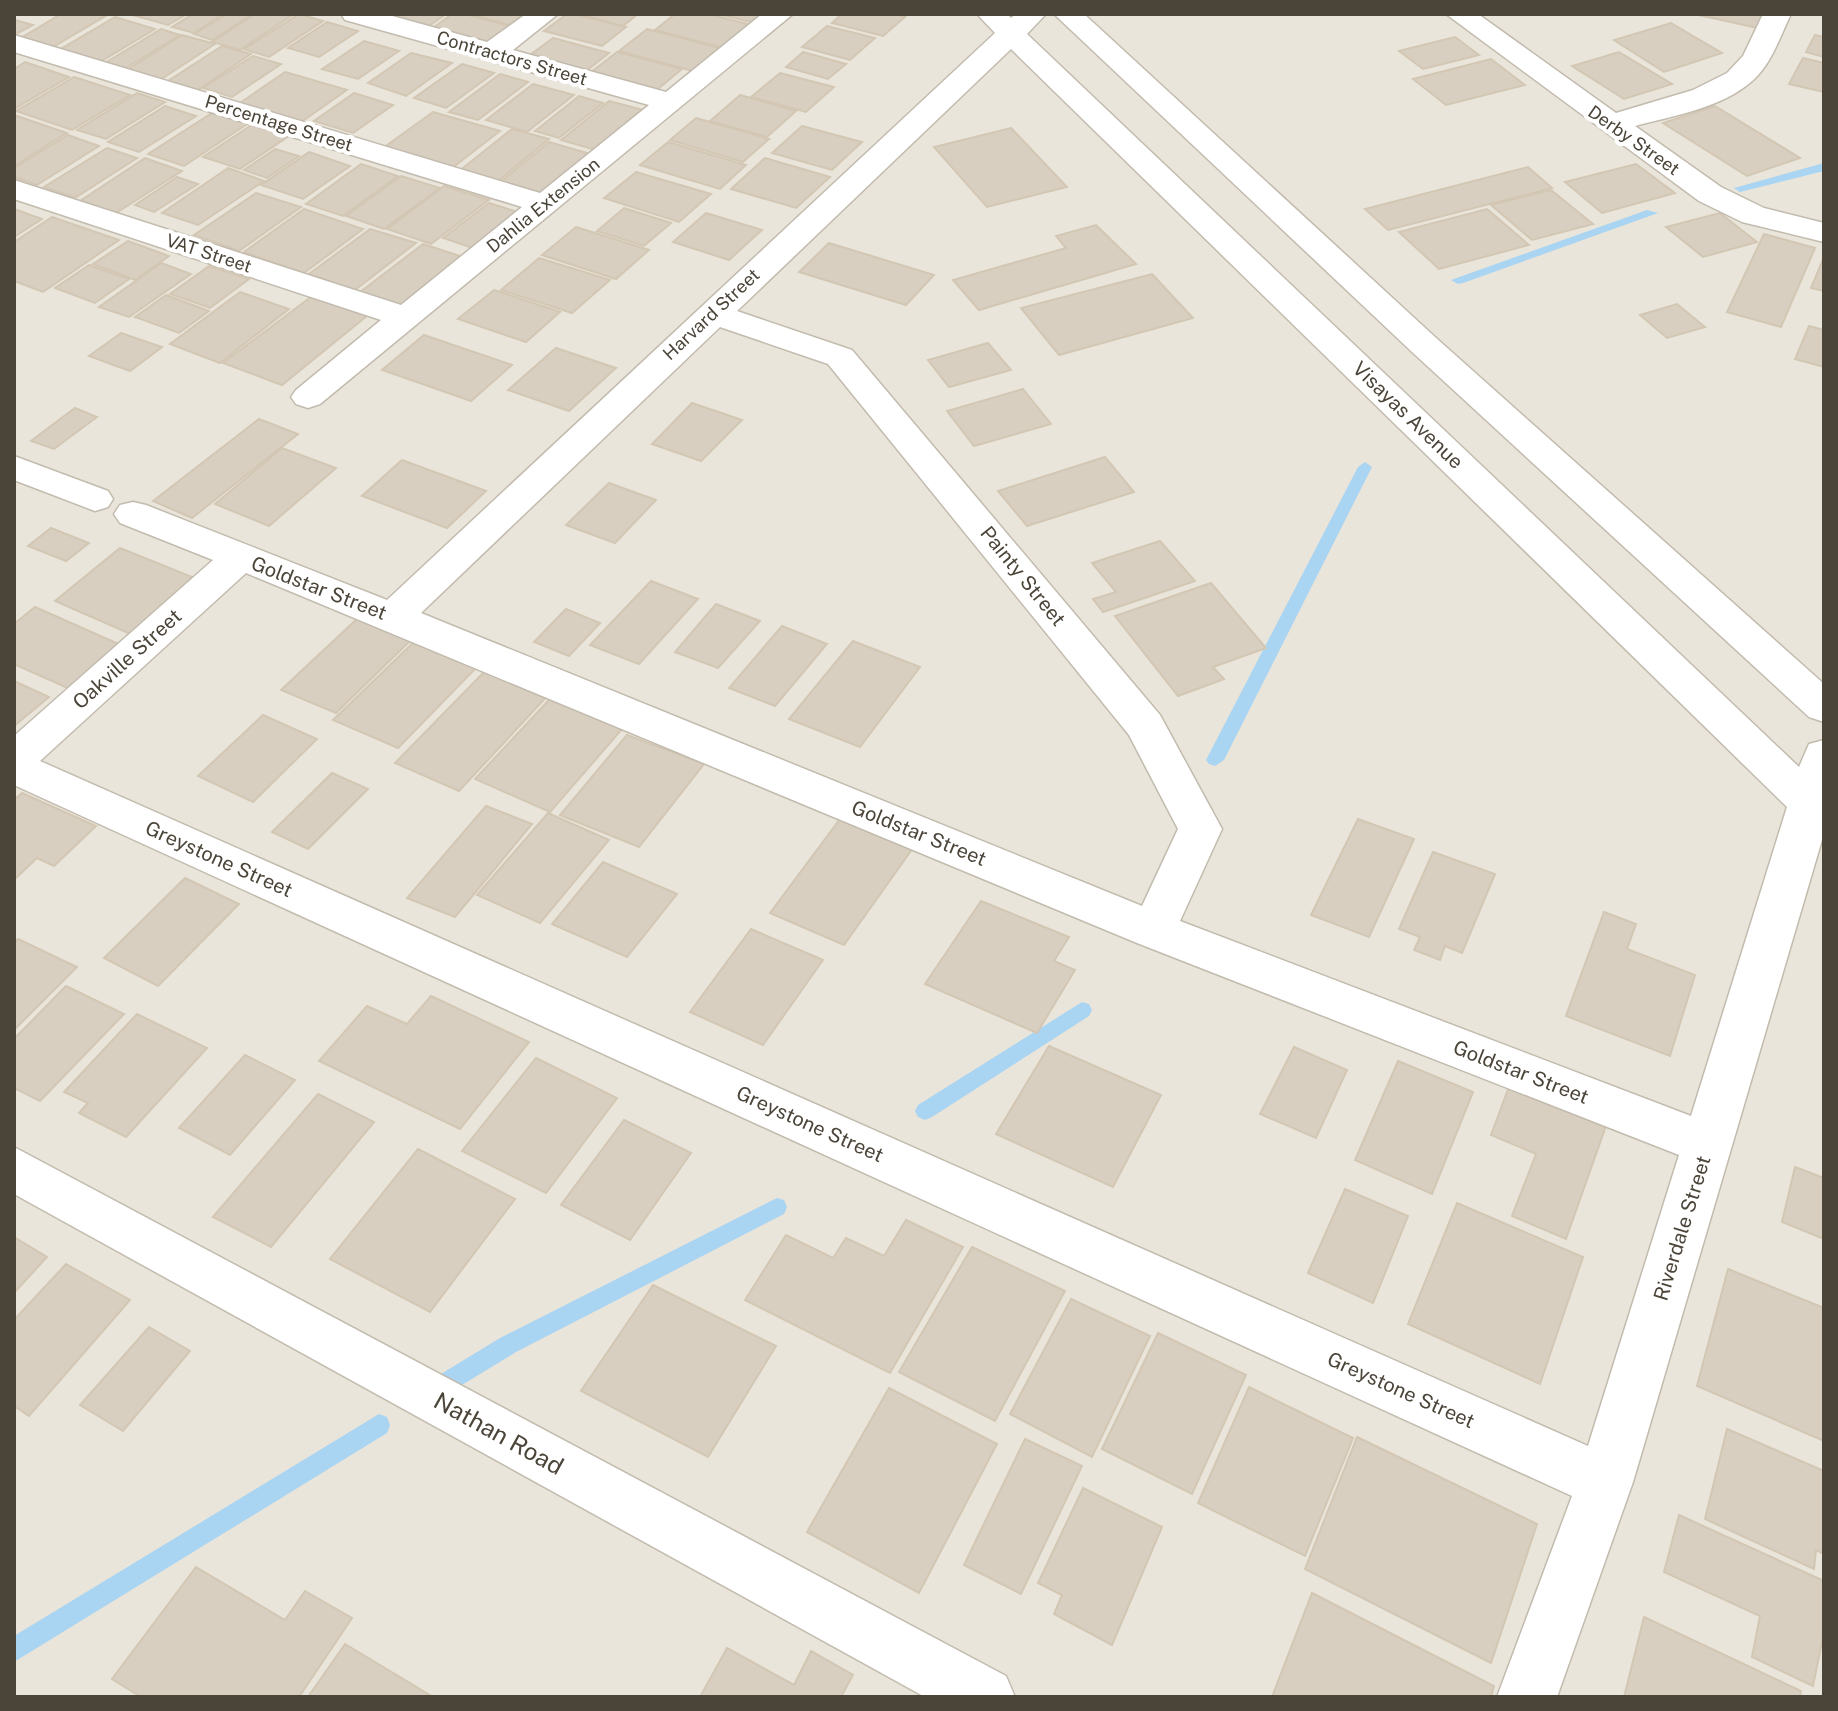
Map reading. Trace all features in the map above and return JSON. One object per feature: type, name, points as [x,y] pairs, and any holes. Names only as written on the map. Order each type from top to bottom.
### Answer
[{"type":"street","name":"Contractors Street","points":[[355,14],[670,102]]},
{"type":"street","points":[[492,52],[544,14]]},
{"type":"street","name":"Dahlia Extension","points":[[308,397],[779,14]]},
{"type":"street","points":[[1068,14],[1423,344],[1824,707]]},
{"type":"street","name":"Derby Street","points":[[1460,14],[1710,194],[1753,215],[1824,233]]},
{"type":"street","points":[[1610,124],[1717,90],[1736,80],[1755,59],[1777,14]]},
{"type":"street","name":"Harvard Street","points":[[393,617],[1012,20]]},
{"type":"street","name":"Visayas Avenue","points":[[1012,20],[1817,809]]},
{"type":"street","name":"Percentage Street","points":[[14,43],[545,204]]},
{"type":"street","name":"VAT Street","points":[[14,189],[404,317]]},
{"type":"street","name":"Painty Street","points":[[711,313],[840,357],[1145,726],[1200,829],[1153,930]]},
{"type":"street","name":"Goldstar Street","points":[[14,467],[393,617],[1153,930],[1707,1144]]},
{"type":"street","name":"Oakville Street","points":[[14,760],[240,557]]},
{"type":"street","name":"Riverdale Street","points":[[1527,1697],[1605,1482],[1707,1144],[1817,809],[1824,755]]},
{"type":"street","name":"Greystone Street","points":[[14,767],[1605,1482]]},
{"type":"street","name":"Nathan Road","points":[[14,1169],[985,1697]]},
{"type":"shaded area","points":[[14,14],[1824,14],[1824,1697],[14,1697]]},
{"type":"building","points":[[61,14],[109,14],[53,47],[21,38]]},
{"type":"building","points":[[129,14],[187,14],[168,25]]},
{"type":"building","points":[[193,14],[223,14],[194,33],[172,27]]},
{"type":"building","points":[[227,14],[253,14],[212,40],[194,34]]},
{"type":"building","points":[[255,14],[294,14],[240,50],[212,42]]},
{"type":"building","points":[[299,14],[323,21],[269,57],[244,49]]},
{"type":"building","points":[[362,14],[446,14],[422,31]]},
{"type":"building","points":[[452,14],[465,14],[514,27],[484,49],[426,33]]},
{"type":"building","points":[[468,14],[535,14],[517,27]]},
{"type":"building","points":[[567,14],[626,27],[602,46],[544,31]]},
{"type":"building","points":[[578,14],[638,14],[623,26]]},
{"type":"building","points":[[675,14],[708,14],[752,25],[724,48],[655,30]]},
{"type":"building","points":[[718,14],[766,14],[755,23]]},
{"type":"building","points":[[842,14],[895,14],[905,17],[883,36],[832,23]]},
{"type":"building","points":[[1694,14],[1766,14],[1758,28]]},
{"type":"building","points":[[115,17],[155,29],[100,62],[59,50]]},
{"type":"building","points":[[15,20],[33,25],[14,35]]},
{"type":"building","points":[[327,22],[358,31],[319,57],[288,48]]},
{"type":"building","points":[[1671,23],[1722,53],[1664,72],[1614,40]]},
{"type":"building","points":[[827,26],[875,38],[850,60],[802,47]]},
{"type":"building","points":[[161,29],[180,35],[124,69],[105,63]]},
{"type":"building","points":[[647,29],[723,49],[696,72],[619,51]]},
{"type":"building","points":[[182,35],[215,44],[160,80],[127,70]]},
{"type":"building","points":[[1815,35],[1824,37],[1824,57],[1806,52]]},
{"type":"building","points":[[1455,37],[1479,55],[1423,69],[1399,51]]},
{"type":"building","points":[[553,38],[609,53],[581,75],[523,60]]},
{"type":"building","points":[[364,41],[399,51],[358,79],[322,69]]},
{"type":"building","points":[[222,46],[251,54],[198,90],[168,81]]},
{"type":"building","points":[[617,52],[682,69],[652,94],[586,76]]},
{"type":"building","points":[[803,52],[846,64],[828,79],[786,67]]},
{"type":"building","points":[[1619,52],[1672,84],[1624,99],[1572,66]]},
{"type":"building","points":[[411,53],[452,63],[406,96],[368,83]]},
{"type":"building","points":[[253,56],[281,64],[232,97],[203,88]]},
{"type":"building","points":[[1803,58],[1824,63],[1824,92],[1789,84]]},
{"type":"building","points":[[1491,59],[1525,85],[1446,105],[1413,79]]},
{"type":"building","points":[[25,62],[69,77],[14,109],[14,69]]},
{"type":"building","points":[[462,64],[494,73],[446,108],[414,98]]},
{"type":"building","points":[[285,72],[347,90],[297,125],[234,107]]},
{"type":"building","points":[[780,73],[834,87],[806,112],[751,97]]},
{"type":"building","points":[[500,74],[528,82],[478,120],[449,112]]},
{"type":"building","points":[[74,77],[130,95],[72,130],[16,111]]},
{"type":"building","points":[[533,84],[574,95],[527,132],[486,120]]},
{"type":"building","points":[[137,93],[165,102],[106,139],[77,130]]},
{"type":"building","points":[[354,93],[393,105],[353,133],[314,121]]},
{"type":"building","points":[[740,95],[796,111],[767,137],[710,121]]},
{"type":"building","points":[[579,96],[603,103],[559,138],[535,131]]},
{"type":"building","points":[[609,101],[651,112],[603,152],[561,140]]},
{"type":"building","points":[[165,106],[196,116],[139,152],[108,142]]},
{"type":"building","points":[[1715,106],[1800,158],[1747,176],[1663,123]]},
{"type":"building","points":[[215,111],[250,122],[184,166],[148,154]]},
{"type":"building","points":[[433,112],[500,131],[447,172],[379,151]]},
{"type":"building","points":[[14,115],[67,133],[14,166]]},
{"type":"building","points":[[696,118],[769,139],[743,162],[670,140]]},
{"type":"building","points":[[253,124],[289,136],[240,169],[203,157]]},
{"type":"building","points":[[802,126],[862,142],[832,170],[772,153]]},
{"type":"building","points":[[1011,128],[1067,187],[987,207],[934,147]]},
{"type":"building","points":[[512,129],[549,139],[497,182],[459,171]]},
{"type":"building","points":[[68,135],[99,146],[37,185],[14,177],[14,168]]},
{"type":"building","points":[[549,142],[597,156],[546,198],[498,184]]},
{"type":"building","points":[[668,142],[746,165],[720,189],[640,165]]},
{"type":"building","points":[[107,148],[137,158],[75,198],[44,187]]},
{"type":"building","points":[[275,149],[299,156],[267,178],[244,170]]},
{"type":"building","points":[[309,152],[350,166],[303,199],[261,185]]},
{"type":"building","points":[[145,158],[182,171],[116,213],[80,201]]},
{"type":"building","points":[[765,158],[830,177],[796,208],[731,189]]},
{"type":"building","points":[[361,164],[398,176],[343,216],[306,204]]},
{"type":"building","points":[[1636,164],[1675,193],[1602,213],[1565,182]]},
{"type":"building","points":[[1528,167],[1552,188],[1388,230],[1365,209]]},
{"type":"building","points":[[228,168],[264,181],[198,225],[162,213]]},
{"type":"building","points":[[636,172],[711,194],[679,222],[604,198]]},
{"type":"building","points":[[401,176],[440,188],[384,229],[346,216]]},
{"type":"building","points":[[177,177],[198,184],[154,212],[135,205]]},
{"type":"building","points":[[444,186],[489,200],[431,244],[387,229]]},
{"type":"building","points":[[1551,190],[1593,224],[1532,240],[1491,205]]},
{"type":"building","points":[[256,193],[301,207],[239,251],[194,235]]},
{"type":"building","points":[[489,203],[527,215],[481,251],[443,238]]},
{"type":"building","points":[[624,208],[671,223],[644,246],[597,231]]},
{"type":"building","points":[[14,209],[42,219],[14,237]]},
{"type":"building","points":[[304,209],[363,229],[304,273],[244,252]]},
{"type":"building","points":[[1487,209],[1529,245],[1439,269],[1399,232]]},
{"type":"building","points":[[706,213],[762,230],[729,260],[673,242]]},
{"type":"building","points":[[1720,213],[1757,242],[1703,257],[1666,227]]},
{"type":"building","points":[[52,217],[119,240],[43,292],[14,281],[14,242]]},
{"type":"building","points":[[1096,225],[1136,264],[979,310],[953,280],[1066,248],[1056,236]]},
{"type":"building","points":[[576,227],[649,250],[616,279],[542,255]]},
{"type":"building","points":[[370,229],[416,243],[355,290],[309,274]]},
{"type":"building","points":[[1764,234],[1815,248],[1781,327],[1727,312]]},
{"type":"building","points":[[128,241],[169,256],[135,280],[93,264]]},
{"type":"building","points":[[829,243],[934,275],[906,305],[799,272]]},
{"type":"building","points":[[423,244],[472,260],[409,311],[359,293]]},
{"type":"building","points":[[1824,257],[1824,291],[1811,288]]},
{"type":"building","points":[[539,258],[610,280],[572,313],[501,290]]},
{"type":"building","points":[[161,263],[191,274],[129,317],[99,307]]},
{"type":"building","points":[[89,265],[129,279],[95,303],[55,288]]},
{"type":"building","points":[[209,266],[249,279],[210,308],[170,294]]},
{"type":"building","points":[[1152,274],[1193,318],[1059,355],[1021,308]]},
{"type":"building","points":[[494,290],[560,312],[526,342],[458,319]]},
{"type":"building","points":[[240,292],[289,309],[220,363],[170,344]]},
{"type":"building","points":[[166,295],[209,311],[179,333],[135,317]]},
{"type":"building","points":[[312,296],[368,315],[282,385],[223,363]]},
{"type":"building","points":[[1677,304],[1705,327],[1667,338],[1640,315]]},
{"type":"building","points":[[1809,326],[1824,330],[1824,367],[1795,359]]},
{"type":"building","points":[[121,333],[162,347],[130,371],[89,356]]},
{"type":"building","points":[[424,335],[512,365],[471,401],[382,370]]},
{"type":"building","points":[[988,343],[1011,370],[949,387],[928,360]]},
{"type":"building","points":[[556,348],[616,368],[569,411],[508,390]]},
{"type":"building","points":[[1023,389],[1051,424],[974,446],[947,411]]},
{"type":"building","points":[[692,403],[742,420],[701,461],[652,444]]},
{"type":"building","points":[[75,408],[97,417],[54,449],[31,441]]},
{"type":"building","points":[[259,419],[298,434],[192,518],[153,501]]},
{"type":"building","points":[[282,448],[336,468],[269,526],[215,504]]},
{"type":"building","points":[[1105,457],[1134,492],[1027,526],[998,491]]},
{"type":"building","points":[[402,460],[486,491],[447,528],[362,496]]},
{"type":"building","points":[[609,483],[656,500],[615,543],[566,525]]},
{"type":"building","points":[[51,528],[89,543],[66,561],[28,546]]},
{"type":"building","points":[[1160,541],[1195,581],[1103,612],[1093,599],[1116,592],[1092,563]]},
{"type":"building","points":[[120,548],[197,579],[133,635],[55,601]]},
{"type":"building","points":[[651,581],[698,599],[639,664],[590,645]]},
{"type":"building","points":[[1211,583],[1266,648],[1213,667],[1224,679],[1178,696],[1115,616]]},
{"type":"building","points":[[716,604],[760,621],[718,668],[675,652]]},
{"type":"building","points":[[35,607],[121,645],[70,689],[14,664],[14,624]]},
{"type":"building","points":[[566,609],[600,623],[569,656],[534,642]]},
{"type":"building","points":[[359,617],[412,639],[336,713],[281,690]]},
{"type":"building","points":[[782,626],[827,644],[775,706],[729,688]]},
{"type":"building","points":[[416,640],[479,665],[398,748],[333,720]]},
{"type":"building","points":[[853,641],[920,667],[860,747],[789,719]]},
{"type":"building","points":[[490,666],[552,691],[459,791],[395,763]]},
{"type":"building","points":[[14,681],[49,697],[14,726]]},
{"type":"building","points":[[550,699],[623,728],[550,812],[475,779]]},
{"type":"building","points":[[263,715],[317,739],[253,802],[198,776]]},
{"type":"building","points":[[627,735],[704,764],[639,847],[560,815]]},
{"type":"building","points":[[332,773],[368,789],[308,849],[272,832]]},
{"type":"building","points":[[22,793],[96,826],[54,866],[37,858],[14,880],[14,800]]},
{"type":"building","points":[[486,806],[532,824],[455,917],[407,898]]},
{"type":"building","points":[[548,813],[609,840],[540,923],[477,895]]},
{"type":"building","points":[[840,819],[913,848],[844,945],[770,913]]},
{"type":"building","points":[[1358,819],[1414,839],[1369,937],[1311,915]]},
{"type":"building","points":[[1433,852],[1495,874],[1462,953],[1445,946],[1440,960],[1414,950],[1420,937],[1399,929]]},
{"type":"building","points":[[603,862],[677,894],[627,957],[552,924]]},
{"type":"building","points":[[185,878],[239,904],[158,986],[104,958]]},
{"type":"building","points":[[981,901],[1069,937],[1054,961],[1075,970],[1037,1033],[925,984]]},
{"type":"building","points":[[1604,912],[1636,924],[1627,949],[1695,975],[1670,1056],[1566,1016]]},
{"type":"building","points":[[751,929],[823,960],[763,1045],[690,1012]]},
{"type":"building","points":[[18,939],[77,967],[14,1030],[14,943]]},
{"type":"building","points":[[66,986],[124,1014],[40,1101],[14,1088],[14,1039]]},
{"type":"building","points":[[431,996],[529,1042],[460,1129],[319,1061],[367,1006],[407,1024]]},
{"type":"building","points":[[137,1014],[207,1048],[126,1137],[79,1113],[88,1103],[64,1092]]},
{"type":"building","points":[[1049,1046],[1161,1095],[1113,1187],[996,1134]]},
{"type":"building","points":[[1294,1047],[1347,1070],[1316,1138],[1260,1114]]},
{"type":"building","points":[[245,1055],[295,1080],[230,1155],[179,1128]]},
{"type":"building","points":[[536,1058],[617,1098],[546,1193],[462,1151]]},
{"type":"building","points":[[1398,1061],[1473,1092],[1432,1194],[1355,1160]]},
{"type":"building","points":[[1510,1084],[1607,1123],[1566,1239],[1512,1216],[1536,1154],[1491,1135]]},
{"type":"building","points":[[318,1094],[374,1122],[271,1247],[213,1217]]},
{"type":"building","points":[[624,1120],[691,1153],[630,1240],[561,1205]]},
{"type":"building","points":[[418,1149],[515,1199],[430,1312],[330,1259]]},
{"type":"building","points":[[1795,1167],[1824,1178],[1824,1239],[1782,1222]]},
{"type":"building","points":[[1345,1189],[1408,1216],[1373,1303],[1308,1273]]},
{"type":"building","points":[[1457,1203],[1583,1257],[1540,1384],[1408,1324]]},
{"type":"building","points":[[906,1220],[963,1247],[890,1373],[745,1300],[786,1235],[833,1258],[846,1238],[884,1256]]},
{"type":"building","points":[[14,1237],[47,1257],[14,1293]]},
{"type":"building","points":[[972,1247],[1065,1291],[995,1421],[899,1372]]},
{"type":"building","points":[[66,1264],[130,1300],[29,1416],[14,1406],[14,1320]]},
{"type":"building","points":[[1728,1269],[1824,1308],[1824,1441],[1697,1386]]},
{"type":"building","points":[[653,1285],[776,1346],[708,1457],[581,1391]]},
{"type":"building","points":[[1071,1299],[1150,1336],[1092,1457],[1010,1414]]},
{"type":"building","points":[[149,1327],[190,1351],[123,1431],[80,1405]]},
{"type":"building","points":[[1158,1333],[1246,1375],[1192,1494],[1102,1449]]},
{"type":"building","points":[[1249,1387],[1353,1438],[1305,1556],[1198,1503]]},
{"type":"building","points":[[889,1388],[997,1444],[919,1593],[807,1532]]},
{"type":"building","points":[[1727,1429],[1824,1471],[1824,1554],[1816,1550],[1814,1569],[1705,1519]]},
{"type":"building","points":[[1357,1437],[1537,1524],[1491,1663],[1305,1569]]},
{"type":"building","points":[[1025,1439],[1082,1466],[1021,1594],[964,1565]]},
{"type":"building","points":[[1083,1488],[1162,1527],[1112,1645],[1054,1614],[1062,1595],[1038,1583]]},
{"type":"building","points":[[1679,1515],[1824,1581],[1824,1632],[1813,1686],[1752,1657],[1760,1616],[1664,1572]]},
{"type":"building","points":[[196,1567],[285,1620],[305,1591],[352,1618],[299,1697],[141,1697],[112,1679]]},
{"type":"building","points":[[1312,1593],[1494,1686],[1491,1697],[1272,1697]]},
{"type":"building","points":[[1644,1617],[1801,1691],[1800,1697],[1624,1697]]},
{"type":"building","points":[[345,1644],[433,1697],[308,1697]]},
{"type":"building","points":[[727,1648],[794,1685],[811,1651],[853,1675],[841,1697],[700,1697]]},
{"type":"waterway","points":[[1740,188],[1824,167]]},
{"type":"waterway","points":[[1458,280],[1652,213]]},
{"type":"waterway","points":[[1215,760],[1365,467]]},
{"type":"waterway","points":[[925,1111],[1082,1010]]},
{"type":"waterway","points":[[449,1381],[508,1345],[777,1207]]},
{"type":"waterway","points":[[14,1650],[379,1425]]}]
